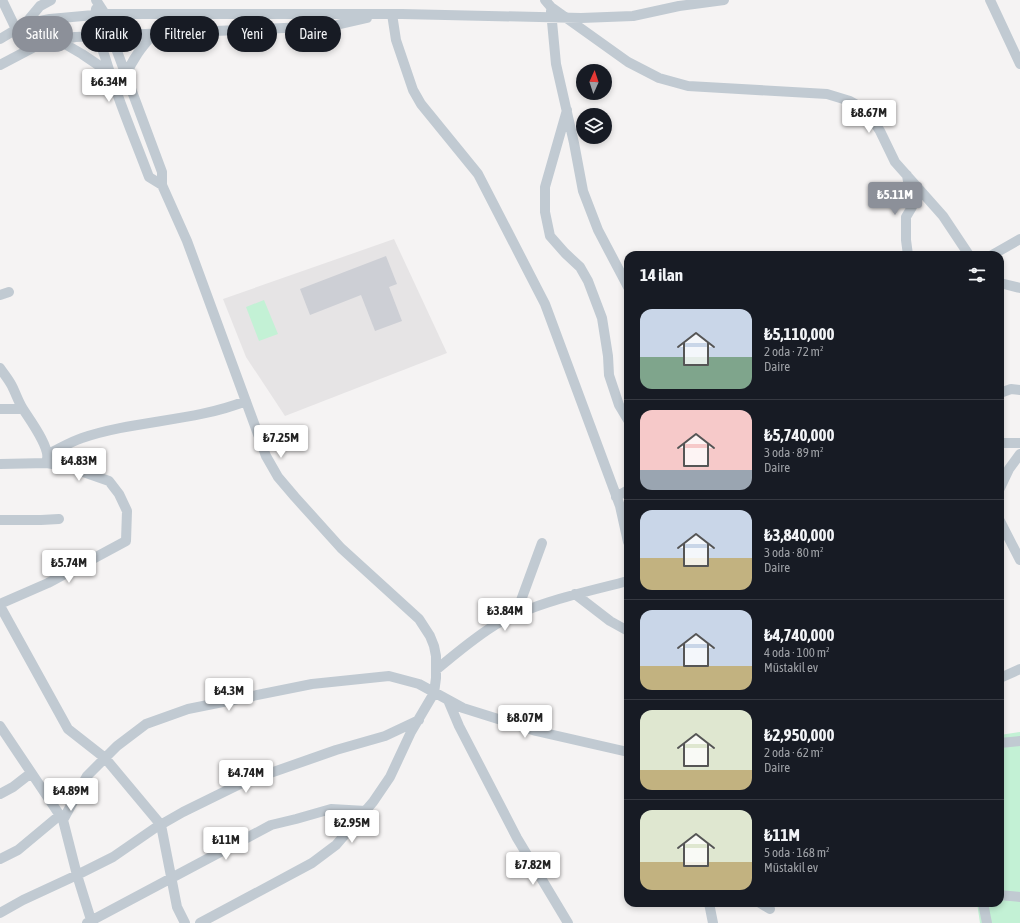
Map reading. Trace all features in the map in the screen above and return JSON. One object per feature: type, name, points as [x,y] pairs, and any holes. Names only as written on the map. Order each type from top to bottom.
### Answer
[{"type":"street","points":[[2,0],[14,16]]},
{"type":"street","points":[[30,16],[40,6],[51,0]]},
{"type":"street","points":[[565,18],[633,16],[679,6],[724,0]]},
{"type":"street","points":[[990,0],[1010,46],[1020,64]]},
{"type":"street","points":[[97,1],[100,14]]},
{"type":"street","points":[[73,17],[100,14],[387,14],[549,8],[628,62],[659,78],[688,86],[827,94],[850,101],[866,110],[880,131],[895,162],[943,216],[966,251]]},
{"type":"street","points":[[549,8],[556,64],[574,143],[583,192],[598,230],[624,279]]},
{"type":"street","points":[[219,30],[332,26],[387,14]]},
{"type":"street","points":[[387,14],[413,90],[421,104],[478,174],[545,304],[616,497],[624,527]]},
{"type":"street","points":[[0,39],[12,32]]},
{"type":"street","points":[[126,76],[134,57],[150,38]]},
{"type":"street","points":[[73,49],[110,73]]},
{"type":"street","points":[[0,65],[25,52]]},
{"type":"street","points":[[103,52],[150,177],[162,185]]},
{"type":"street","points":[[117,52],[162,172],[162,185],[187,241],[262,446],[278,477],[341,548],[419,619],[430,636],[436,656],[434,693],[418,720],[390,778],[366,811],[336,845],[312,862],[200,923]]},
{"type":"street","points":[[567,110],[545,187],[545,212],[550,236],[580,267],[588,281],[602,318],[608,356],[609,375],[619,405],[624,413]]},
{"type":"street","points":[[907,175],[912,207],[906,217],[907,251]]},
{"type":"street","points":[[999,251],[1020,238]]},
{"type":"street","points":[[1004,284],[1020,288]]},
{"type":"street","points":[[0,368],[11,384],[23,409],[28,415],[48,458],[109,481],[119,494],[127,511],[126,541],[48,583],[0,605],[68,729],[105,758],[161,825],[177,907],[185,923]]},
{"type":"street","points":[[1004,392],[1011,389],[1020,390]]},
{"type":"street","points":[[0,464],[48,458],[81,438],[102,432],[198,415],[230,407],[246,401]]},
{"type":"street","points":[[0,409],[23,409]]},
{"type":"street","points":[[1004,443],[1020,443]]},
{"type":"street","points":[[1004,480],[1009,469],[1020,454]]},
{"type":"street","points":[[616,497],[624,492]]},
{"type":"street","points":[[0,520],[41,520],[59,518]]},
{"type":"street","points":[[1004,529],[1020,560]]},
{"type":"street","points":[[516,614],[542,543]]},
{"type":"street","points":[[436,670],[477,637],[493,626],[516,614],[575,594],[624,583]]},
{"type":"street","points":[[575,594],[610,621],[624,629]]},
{"type":"street","points":[[1004,676],[1020,669]]},
{"type":"street","points":[[0,859],[18,850],[61,818],[87,776],[117,746],[146,724],[195,708],[312,684],[389,676],[419,684],[463,708],[536,731],[624,751]]},
{"type":"street","points":[[448,700],[459,726],[517,838],[568,923]]},
{"type":"street","points":[[0,913],[23,900],[77,876],[113,857],[183,812],[242,783],[336,750],[385,736],[418,720]]},
{"type":"street","points":[[0,726],[61,818],[90,922],[271,825],[331,809],[366,811]]},
{"type":"street","points":[[1004,743],[1020,741]]},
{"type":"street","points":[[0,794],[13,787],[31,773]]},
{"type":"street","points":[[1004,895],[1020,897]]},
{"type":"street","points":[[710,907],[713,923]]},
{"type":"street","points":[[984,907],[987,923]]},
{"type":"shaded area","points":[[394,239],[447,353],[285,416],[246,357],[223,299]]},
{"type":"green space","points":[[264,300],[278,334],[259,341],[246,307]]},
{"type":"green space","points":[[1020,732],[1020,923],[980,923],[978,907],[1004,907],[1004,734]]},
{"type":"building","points":[[386,256],[397,284],[389,287],[402,321],[375,331],[361,295],[310,315],[300,289]]}]
